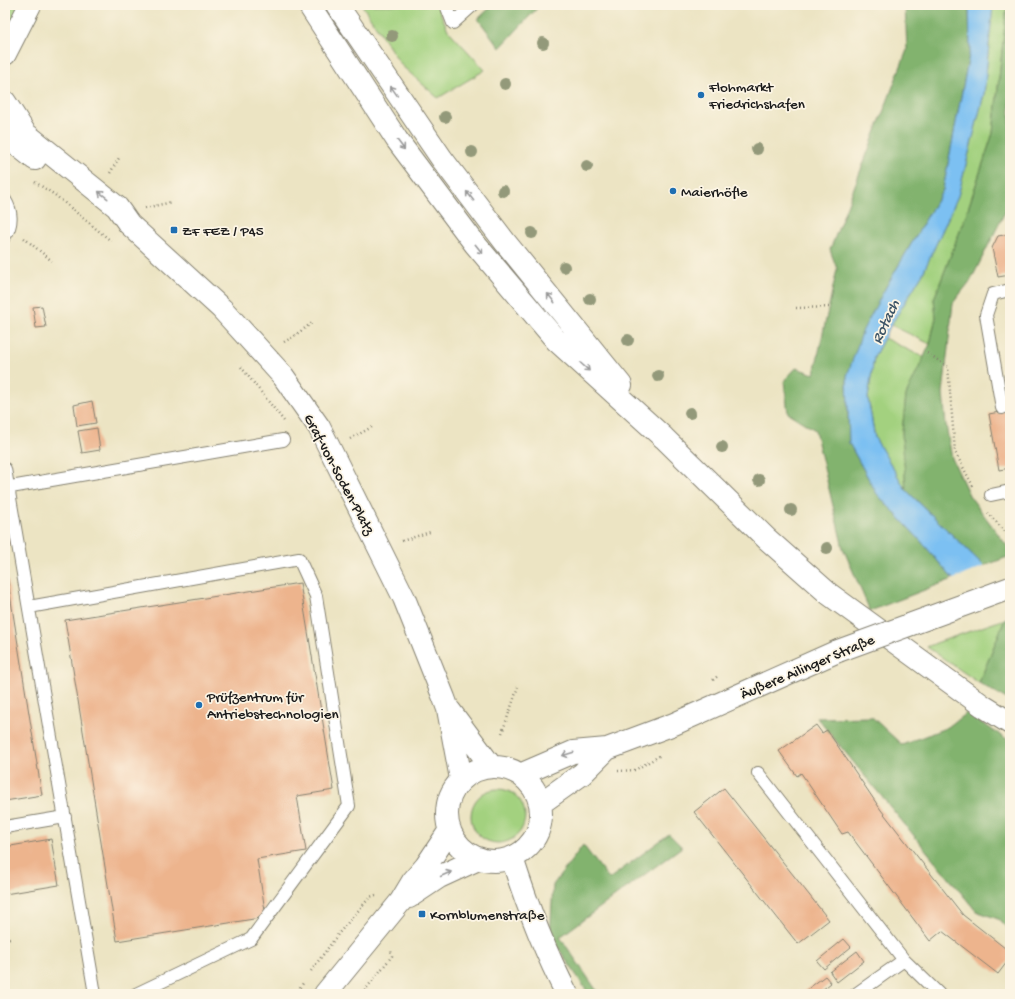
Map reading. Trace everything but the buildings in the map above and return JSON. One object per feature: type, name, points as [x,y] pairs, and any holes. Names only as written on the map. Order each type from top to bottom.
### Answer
[{"type":"main road","points":[[5,54],[30,5]]},
{"type":"main road","points":[[296,5],[340,54]]},
{"type":"main road","points":[[310,5],[340,54],[397,140],[519,298],[556,340],[664,438],[723,498],[829,594],[964,693],[1010,723]]},
{"type":"main road","points":[[337,5],[442,159],[505,242],[664,438]]},
{"type":"main road","name":"Graf-von-Soden-Platz","points":[[5,102],[25,133],[118,206],[136,217],[283,376],[319,427],[404,598],[448,709],[461,780]]},
{"type":"main road","name":"Graf-von-Soden-Platz","points":[[5,139],[16,144],[101,213],[136,217]]},
{"type":"main road","name":"Äußere Ailinger Straße","points":[[522,774],[573,752],[607,749],[674,724],[838,651],[1010,588]]},
{"type":"main road","name":"Graf-von-Soden-Platz","points":[[448,709],[491,766]]},
{"type":"main road","name":"Äußere Ailinger Straße","points":[[541,803],[582,774],[607,749]]},
{"type":"main road","points":[[491,766],[499,766],[522,774],[534,788],[541,803],[542,820],[537,835],[527,849],[512,858],[493,862],[478,859],[461,849],[446,820],[448,802],[454,788],[461,780],[477,769],[491,766]]},
{"type":"main road","points":[[325,994],[401,902],[450,830]]},
{"type":"main road","points":[[512,858],[531,915],[552,966],[567,994]]},
{"type":"main road","points":[[401,902],[439,877],[478,859]]},
{"type":"lane","points":[[446,5],[453,23],[473,5]]},
{"type":"lane","points":[[5,200],[9,206],[11,218],[7,231]]},
{"type":"lane","points":[[1002,408],[986,315],[992,294],[1010,290]]},
{"type":"lane","points":[[7,487],[283,440]]},
{"type":"lane","points":[[5,469],[95,994]]},
{"type":"lane","points":[[991,495],[1010,491]]},
{"type":"lane","points":[[29,607],[299,559],[316,596],[349,806],[251,939],[136,994]]},
{"type":"lane","points":[[758,773],[904,960],[939,994]]},
{"type":"lane","points":[[5,827],[65,817]]},
{"type":"lane","points":[[856,994],[904,960]]},
{"type":"path","points":[[106,177],[119,158]]},
{"type":"path","points":[[30,180],[55,195],[116,245]]},
{"type":"path","points":[[136,217],[149,206],[172,202]]},
{"type":"path","points":[[7,231],[52,261]]},
{"type":"path","points":[[796,308],[831,307]]},
{"type":"path","points":[[282,342],[291,338],[312,323]]},
{"type":"path","points":[[927,353],[948,367],[955,452],[975,490]]},
{"type":"path","points":[[235,361],[287,425]]},
{"type":"path","points":[[348,440],[372,427]]},
{"type":"path","points":[[984,509],[1010,537]]},
{"type":"path","points":[[400,542],[430,532]]},
{"type":"path","points":[[502,733],[518,687]]},
{"type":"path","points":[[311,972],[339,933],[370,897]]},
{"type":"path","points":[[5,939],[10,938]]},
{"type":"path","points":[[295,994],[306,978]]},
{"type":"green space","points":[[5,5],[22,5],[5,39]]},
{"type":"green space","points":[[362,5],[437,5],[448,30],[485,70],[438,98],[401,65]]},
{"type":"green space","points":[[493,5],[540,5],[500,48],[478,19]]},
{"type":"green space","points":[[905,5],[969,5],[970,50],[943,190],[886,287],[847,376],[849,443],[877,494],[920,540],[953,579],[870,611],[843,548],[815,430],[788,413],[784,381],[796,368],[814,374],[837,269],[830,250],[907,50]]},
{"type":"green space","points":[[993,5],[1007,5],[993,133],[965,218],[934,299],[936,317],[930,344],[891,325],[923,273],[958,196],[984,94]]},
{"type":"green space","points":[[1007,5],[1010,5],[1010,202],[971,280],[953,303],[943,393],[946,425],[952,458],[969,495],[1010,550],[1010,556],[984,566],[906,490],[902,432],[906,395],[930,344],[936,317],[934,299],[965,218],[993,133]]},
{"type":"green space","points":[[884,338],[925,358],[906,396],[902,432],[906,490],[875,438],[868,398],[874,357]]},
{"type":"green space","points":[[1005,619],[979,683],[927,647],[936,643]]},
{"type":"green space","points":[[1005,619],[1010,622],[1010,701],[979,683]]},
{"type":"green space","points":[[966,713],[1010,741],[1010,931],[998,919],[976,911],[817,718],[872,717],[902,745],[948,727]]},
{"type":"green space","points":[[498,789],[513,794],[517,797],[520,801],[525,816],[520,831],[517,835],[513,838],[498,843],[483,838],[479,835],[476,831],[471,816],[476,801],[479,797],[483,794]]},
{"type":"green space","points":[[669,834],[682,847],[560,937],[599,994],[589,994],[550,936],[553,885],[583,845],[609,879]]},
{"type":"water","name":"Rotach","points":[[969,5],[993,5],[984,94],[958,196],[923,273],[891,325],[874,357],[868,398],[875,438],[906,490],[984,566],[1010,584],[1010,622],[953,579],[920,540],[877,494],[849,443],[847,376],[863,330],[886,287],[943,190],[970,50]]},
{"type":"pier","points":[[987,565],[1010,582],[1010,617],[1002,620],[951,580]]},
{"type":"place","name":"Flohmarkt Friedrichshafen","points":[[701,95]]},
{"type":"place","name":"Maierhöfle","points":[[673,191]]},
{"type":"place","name":"ZF FEZ / P45","points":[[174,230]]},
{"type":"place","name":"Prüfzentrum für Antriebstechnologien","points":[[199,705]]},
{"type":"place","name":"Kornblumenstraße","points":[[422,914]]}]
